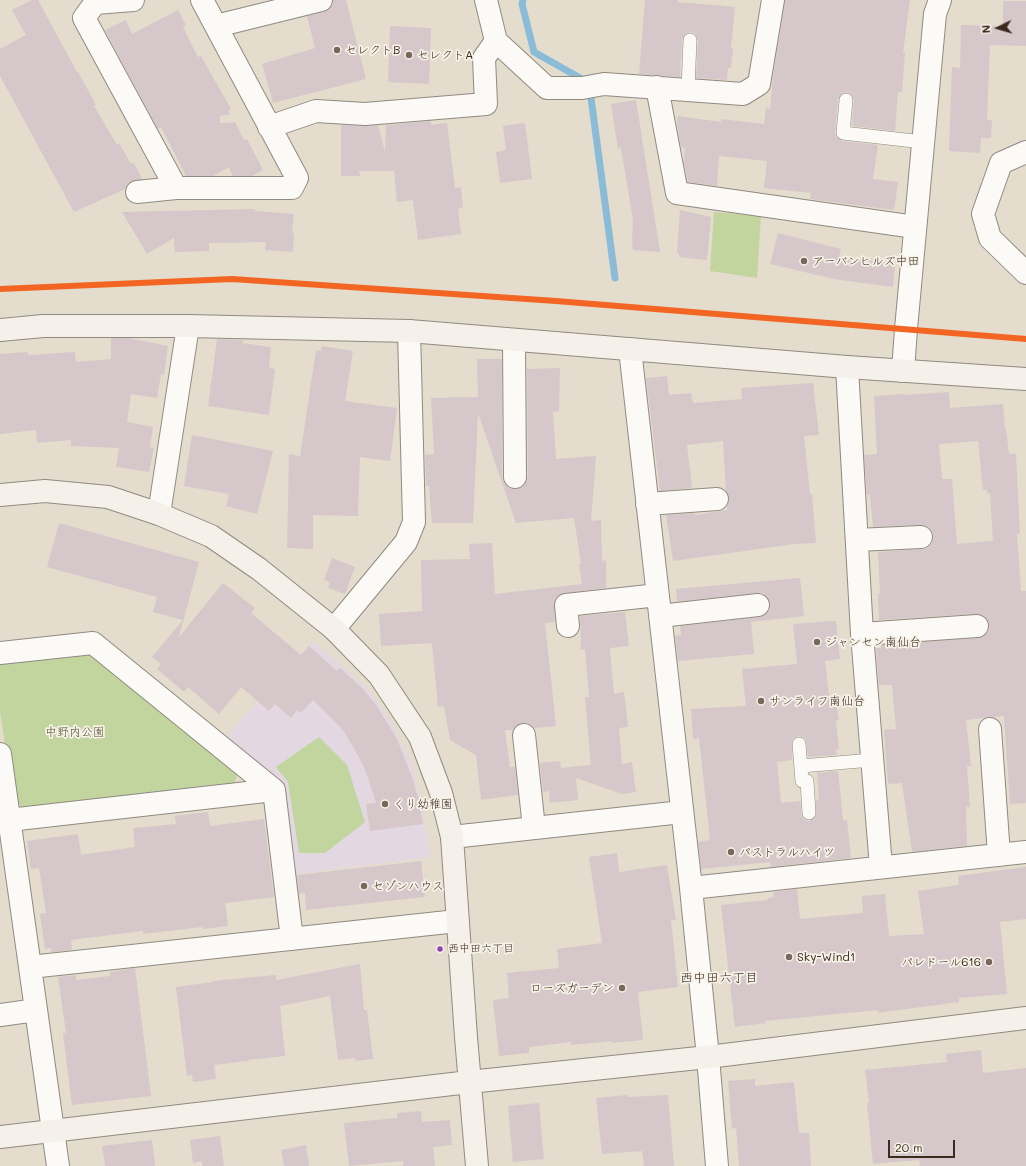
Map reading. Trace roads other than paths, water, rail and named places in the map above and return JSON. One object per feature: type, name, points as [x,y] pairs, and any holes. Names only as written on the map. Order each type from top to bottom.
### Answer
[{"type":"street","points":[[133,0],[95,3],[84,18],[176,188]]},
{"type":"street","points":[[137,192],[176,188],[292,188],[296,178],[202,0]]},
{"type":"street","points":[[216,26],[321,0]]},
{"type":"street","points":[[486,0],[496,41],[547,88],[582,88],[604,84],[743,94],[758,84],[773,0]]},
{"type":"street","points":[[903,371],[935,14],[940,0]]},
{"type":"street","points":[[269,127],[316,111],[365,114],[486,104],[484,58],[496,41]]},
{"type":"street","points":[[657,88],[677,193],[915,227]]},
{"type":"street","points":[[1026,152],[1001,163],[983,214],[990,238],[1026,273]]},
{"type":"street","points":[[0,330],[43,326],[188,326],[409,331],[847,367],[1026,380]]},
{"type":"street","points":[[159,514],[188,326]]},
{"type":"street","points":[[334,629],[406,542],[414,522],[409,331]]},
{"type":"street","points":[[514,340],[515,477]]},
{"type":"street","points":[[630,349],[691,888],[717,1166]]},
{"type":"street","points":[[847,367],[862,634],[880,867]]},
{"type":"street","points":[[0,495],[45,491],[108,497],[159,514],[211,536],[259,569],[334,629],[380,675],[420,737],[441,793],[452,837],[469,1082],[477,1166]]},
{"type":"street","points":[[647,504],[718,499]]},
{"type":"street","points":[[857,540],[921,537]]},
{"type":"street","points":[[568,626],[566,605],[758,605]]},
{"type":"street","points":[[862,634],[977,626]]},
{"type":"street","points":[[0,653],[93,642],[274,790],[292,939]]},
{"type":"street","points":[[990,729],[999,854]]},
{"type":"street","points":[[524,735],[534,828]]},
{"type":"street","points":[[0,754],[5,808],[30,967],[58,1166]]},
{"type":"street","points":[[5,808],[274,790]]},
{"type":"street","points":[[452,837],[682,812]]},
{"type":"street","points":[[691,888],[1026,852]]},
{"type":"street","points":[[30,967],[458,921]]},
{"type":"street","points":[[0,1015],[36,1010]]},
{"type":"street","points":[[0,1137],[469,1082],[708,1057],[1026,1018]]},
{"type":"lane","points":[[688,90],[690,40]]},
{"type":"lane","points":[[846,100],[843,133],[923,142]]},
{"type":"lane","points":[[800,744],[802,781],[807,781],[809,813]]},
{"type":"lane","points":[[801,766],[872,760]]},
{"type":"waterway","points":[[523,0],[522,4],[534,52],[589,83],[615,278]]},
{"type":"place","name":"セレクトB","points":[[337,50]]},
{"type":"place","name":"セレクトA","points":[[409,55]]},
{"type":"place","name":"アーバンヒルズ中田","points":[[804,261]]},
{"type":"place","name":"ジャンセン南仙台","points":[[817,642]]},
{"type":"place","name":"サンライフ南仙台","points":[[761,701]]},
{"type":"place","name":"くり幼稚園","points":[[385,804]]},
{"type":"place","name":"パストラルハイツ","points":[[731,852]]},
{"type":"place","name":"セゾンハウス","points":[[364,886]]},
{"type":"place","name":"西中田六丁目","points":[[440,949]]},
{"type":"place","name":"Sky-Wind1","points":[[789,957]]},
{"type":"place","name":"パレドール616","points":[[989,962]]},
{"type":"place","name":"ローズガーデン","points":[[622,988]]},
{"type":"district","name":"西中田六丁目","points":[[719,978]]},
{"type":"park label","name":"中野内公園","points":[[75,732]]}]
